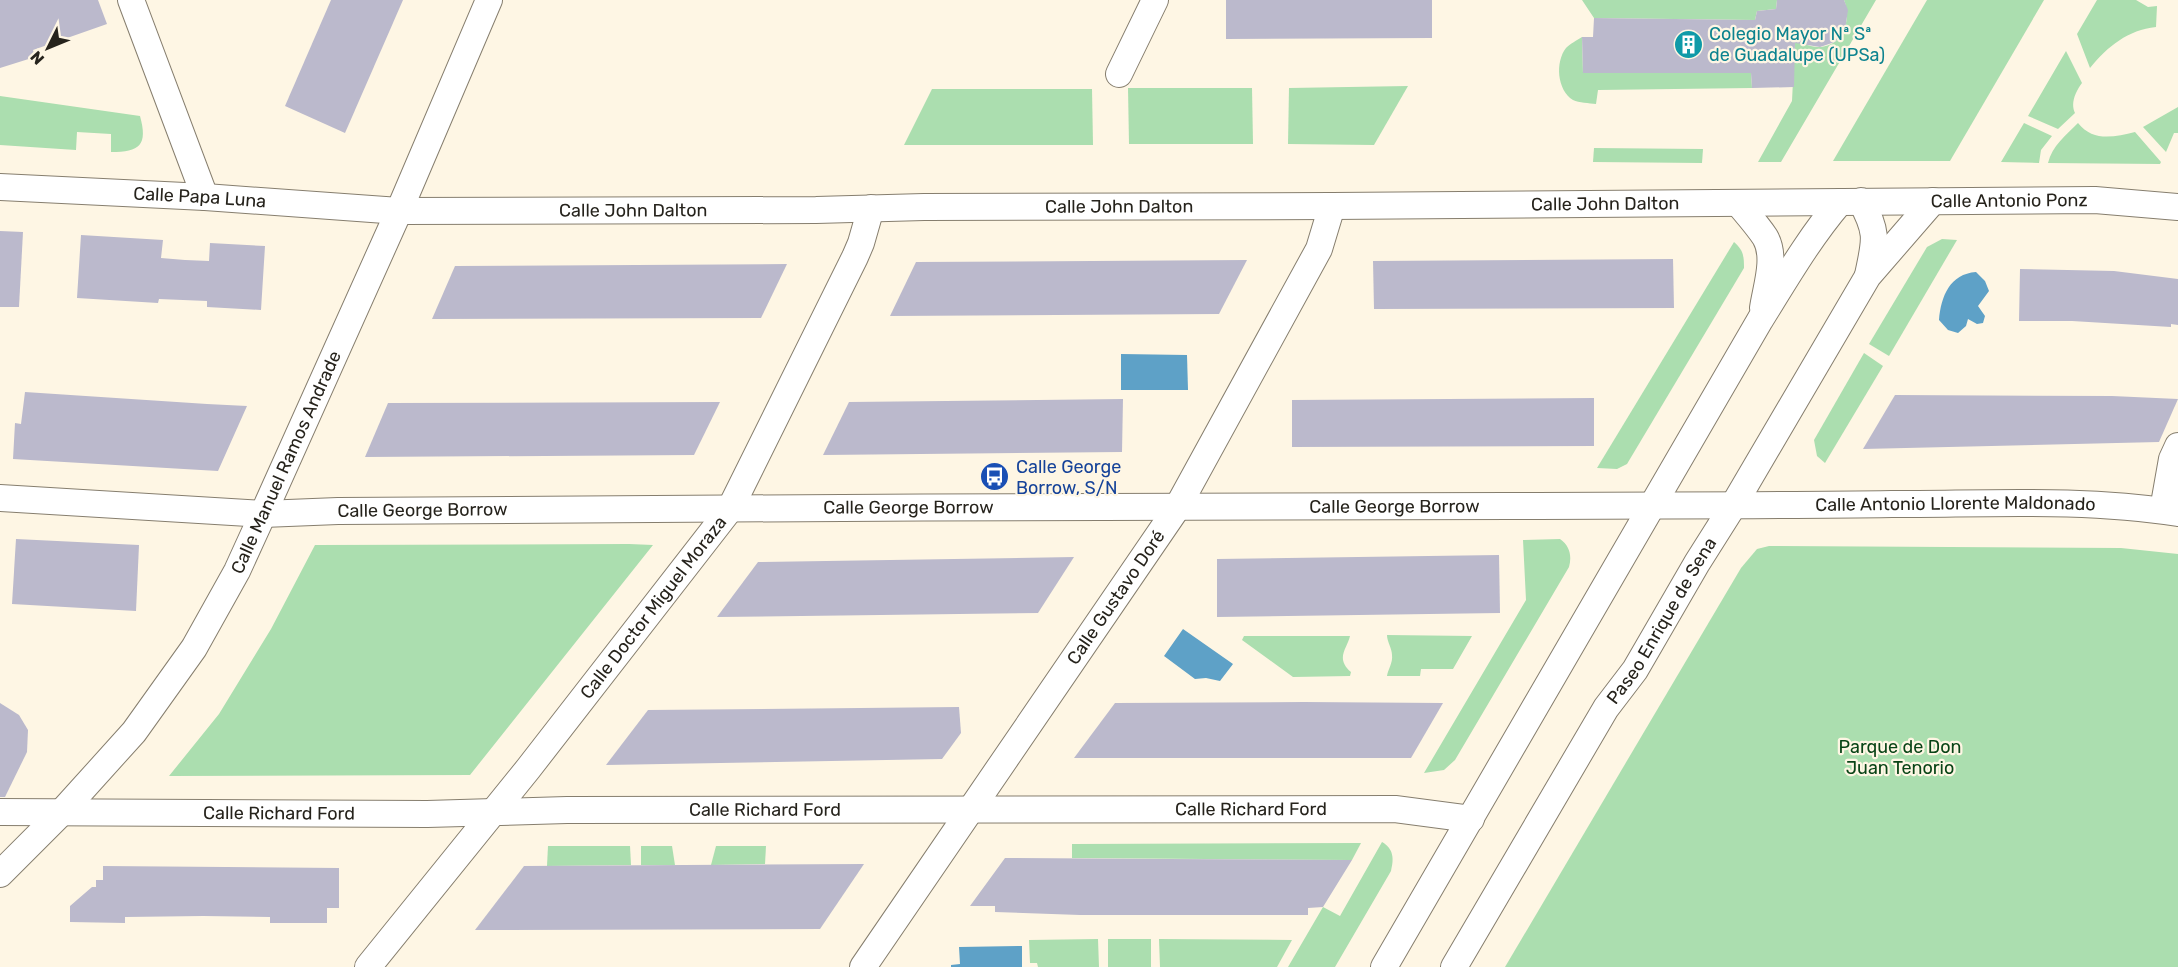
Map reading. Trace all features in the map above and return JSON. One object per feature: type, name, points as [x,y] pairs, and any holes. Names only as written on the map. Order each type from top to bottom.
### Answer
[{"type":"street","points":[[131,0],[205,197]]},
{"type":"street","name":"Calle Manuel Ramos Andrade","points":[[0,874],[60,814],[134,732],[194,648],[237,571],[263,514],[399,211],[489,0]]},
{"type":"street","points":[[1119,74],[1155,0]]},
{"type":"street","name":"Calle Papa Luna","points":[[0,187],[205,197],[399,211]]},
{"type":"street","name":"Calle Antonio Ponz","points":[[1851,202],[2095,200],[2178,207]]},
{"type":"street","name":"Paseo Enrique de Sena","points":[[1454,967],[1606,708],[1635,670],[1868,276],[1933,201]]},
{"type":"street","points":[[1384,967],[1761,320],[1812,239],[1851,202]]},
{"type":"street","name":"Calle John Dalton","points":[[399,211],[1851,202]]},
{"type":"street","name":"Paseo Enrique de Sena","points":[[1851,202],[1872,221],[1875,236],[1868,276]]},
{"type":"street","points":[[1738,203],[1766,238],[1771,258],[1761,320]]},
{"type":"street","name":"Calle Gustavo Doré","points":[[864,967],[1177,508],[1319,249],[1332,207]]},
{"type":"street","name":"Calle Doctor Miguel Moraza","points":[[368,967],[492,813],[730,508],[855,257],[871,208]]},
{"type":"street","points":[[2170,512],[2172,459],[2178,446]]},
{"type":"street","name":"Calle George Borrow","points":[[0,498],[263,514],[338,511],[730,508],[1733,506]]},
{"type":"street","name":"Calle Antonio Llorente Maldonado","points":[[1733,506],[2056,503],[2170,512]]},
{"type":"street","name":"Calle Richard Ford","points":[[0,812],[60,814],[492,813],[567,810],[1395,809],[1471,819]]},
{"type":"green space","points":[[1582,0],[1777,0],[1776,9],[1757,11],[1755,20],[1594,18]]},
{"type":"green space","points":[[1844,0],[1876,0],[1781,162],[1758,162],[1792,101],[1795,40],[1815,47],[1827,46],[1834,42],[1846,24]]},
{"type":"green space","points":[[1927,0],[2044,0],[1950,161],[1833,161]]},
{"type":"green space","points":[[2097,0],[2136,0],[2148,7],[2157,6],[2156,27],[2136,32],[2119,40],[2090,68],[2077,34]]},
{"type":"green space","points":[[1582,37],[1583,73],[1751,73],[1752,88],[1598,90],[1596,104],[1575,101],[1564,90],[1559,68],[1566,48]]},
{"type":"green space","points":[[2066,51],[2082,83],[2073,101],[2075,113],[2058,129],[2028,116]]},
{"type":"green space","points":[[1408,86],[1374,145],[1288,144],[1289,88]]},
{"type":"green space","points":[[1128,88],[1252,88],[1253,144],[1129,144]]},
{"type":"green space","points":[[932,89],[1092,89],[1093,145],[904,145]]},
{"type":"green space","points":[[0,96],[140,116],[142,140],[135,148],[121,152],[111,152],[111,134],[77,132],[76,150],[0,145]]},
{"type":"green space","points":[[2178,107],[2178,133],[2174,133],[2166,152],[2143,127]]},
{"type":"green space","points":[[2024,123],[2052,136],[2041,150],[2039,163],[2001,162]]},
{"type":"green space","points":[[2078,123],[2097,136],[2135,132],[2161,162],[2160,164],[2048,163],[2056,146]]},
{"type":"green space","points":[[1594,148],[1703,149],[1702,163],[1593,162]]},
{"type":"green space","points":[[1942,239],[1957,240],[1889,356],[1869,344],[1927,247]]},
{"type":"green space","points":[[1734,242],[1742,253],[1744,268],[1627,464],[1617,469],[1597,468]]},
{"type":"green space","points":[[1864,353],[1883,366],[1825,463],[1817,456],[1814,440]]},
{"type":"green space","points":[[1560,539],[1569,552],[1569,567],[1455,760],[1444,770],[1424,773],[1526,600],[1523,540]]},
{"type":"green space","points":[[315,545],[653,545],[470,775],[169,776],[219,714],[271,629]]},
{"type":"green space","name":"Parque de Don Juan Tenorio","points":[[1769,546],[2121,548],[2178,554],[2178,967],[1505,967],[1741,568],[1757,549]]},
{"type":"green space","points":[[1387,635],[1472,636],[1453,669],[1421,669],[1420,676],[1387,676],[1392,652]]},
{"type":"green space","points":[[1244,636],[1350,636],[1343,658],[1346,667],[1351,672],[1350,676],[1293,677],[1242,640]]},
{"type":"green space","points":[[1382,842],[1389,848],[1392,855],[1391,871],[1335,967],[1288,967],[1323,907],[1340,916]]},
{"type":"green space","points":[[1361,843],[1352,860],[1072,858],[1072,844]]},
{"type":"green space","points":[[548,846],[630,846],[631,865],[547,866]]},
{"type":"green space","points":[[641,846],[672,846],[675,865],[641,865]]},
{"type":"green space","points":[[716,846],[766,846],[765,864],[711,865]]},
{"type":"green space","points":[[1098,939],[1099,967],[1038,967],[1037,963],[1030,963],[1029,940]]},
{"type":"green space","points":[[1108,939],[1151,939],[1151,967],[1108,967]]},
{"type":"green space","points":[[1159,939],[1292,940],[1277,967],[1160,967]]},
{"type":"water","points":[[1976,272],[1985,281],[1989,291],[1978,306],[1985,316],[1983,323],[1977,324],[1968,319],[1966,326],[1958,333],[1948,330],[1939,320],[1945,295],[1953,282]]},
{"type":"water","points":[[1121,354],[1187,355],[1188,390],[1121,390]]},
{"type":"water","points":[[1183,629],[1233,664],[1220,681],[1206,678],[1195,679],[1164,656]]},
{"type":"water","points":[[1022,946],[1022,967],[951,967],[951,965],[960,964],[959,947]]},
{"type":"building","points":[[0,0],[98,0],[107,24],[33,50],[35,57],[0,68]]},
{"type":"building","points":[[331,0],[403,0],[345,133],[285,106]]},
{"type":"building","points":[[1226,0],[1432,0],[1432,38],[1226,39]]},
{"type":"building","name":"Colegio Mayor Nª Sª de Guadalupe (UPSa)","points":[[1777,0],[1844,0],[1848,10],[1845,30],[1835,42],[1820,47],[1795,43],[1794,87],[1752,88],[1751,73],[1583,73],[1582,37],[1593,37],[1594,18],[1755,20],[1757,11],[1776,9]]},
{"type":"building","points":[[0,231],[23,232],[19,307],[0,307]]},
{"type":"building","points":[[81,235],[163,240],[161,258],[185,260],[209,261],[210,243],[265,246],[261,310],[207,307],[207,301],[159,299],[158,303],[77,298]]},
{"type":"building","points":[[1673,259],[1674,308],[1374,309],[1373,261]]},
{"type":"building","points":[[1247,260],[1219,314],[890,316],[916,262]]},
{"type":"building","points":[[787,264],[761,318],[432,319],[455,266]]},
{"type":"building","points":[[2020,269],[2114,271],[2178,279],[2178,325],[2171,324],[2171,327],[2072,321],[2019,321]]},
{"type":"building","points":[[25,392],[247,406],[218,471],[13,459],[15,423],[21,424]]},
{"type":"building","points":[[1895,395],[2112,396],[2178,399],[2159,442],[1863,449]]},
{"type":"building","points":[[1594,398],[1594,446],[1292,447],[1292,400]]},
{"type":"building","points":[[1123,399],[1122,452],[823,455],[849,402]]},
{"type":"building","points":[[720,402],[694,455],[365,457],[388,403]]},
{"type":"building","points":[[16,539],[139,545],[136,611],[12,604]]},
{"type":"building","points":[[1499,555],[1500,613],[1217,617],[1217,559]]},
{"type":"building","points":[[1074,557],[1038,613],[717,617],[758,562]]},
{"type":"building","points":[[0,703],[19,715],[28,730],[27,752],[5,797],[0,797]]},
{"type":"building","points":[[1115,703],[1443,703],[1411,758],[1074,758]]},
{"type":"building","points":[[959,707],[961,733],[942,759],[606,765],[648,710]]},
{"type":"building","points":[[1005,858],[1352,860],[1323,907],[1308,908],[1308,915],[1080,915],[995,912],[995,906],[970,906]]},
{"type":"building","points":[[864,864],[820,929],[475,930],[524,866]]},
{"type":"building","points":[[103,866],[339,868],[339,908],[327,908],[327,923],[270,923],[270,917],[203,916],[125,917],[125,923],[70,922],[70,906],[92,887],[96,887],[96,880],[103,880]]},
{"type":"place","name":"Colegio Mayor Nª Sª de Guadalupe (UPSa)","points":[[1688,44]]},
{"type":"place","name":"Calle George Borrow, S/N","points":[[995,477]]}]
